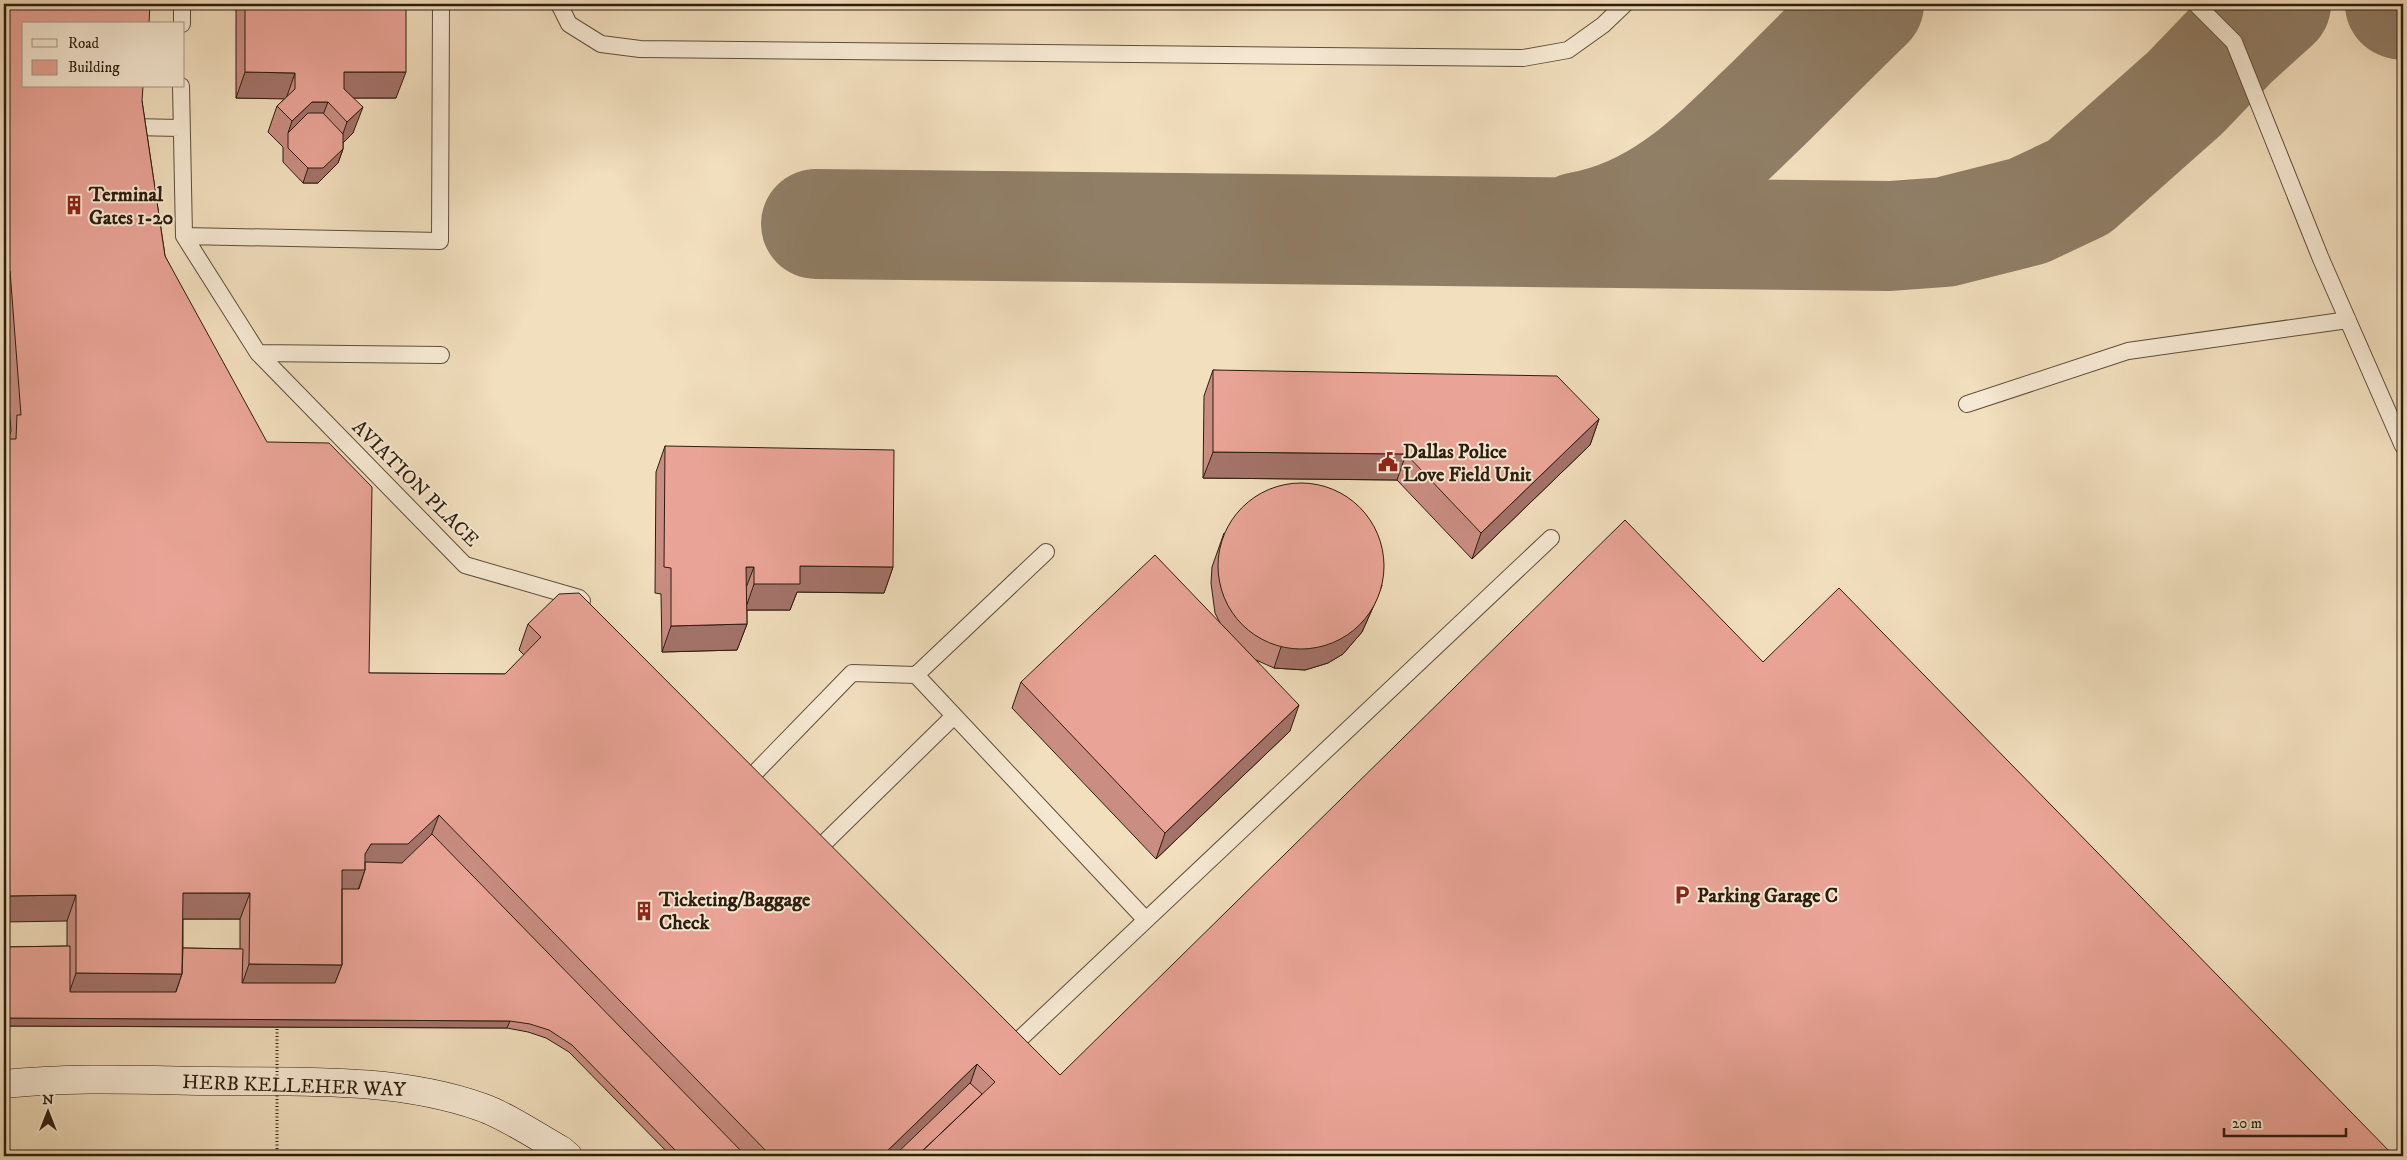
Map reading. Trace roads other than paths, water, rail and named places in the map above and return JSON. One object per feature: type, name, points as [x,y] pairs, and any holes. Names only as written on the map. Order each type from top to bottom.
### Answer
[{"type":"main road","name":"HERB KELLEHER WAY","points":[[4,1084],[40,1080],[90,1079],[274,1081],[322,1082],[414,1089],[483,1107],[561,1150],[568,1156]]},
{"type":"lane","points":[[182,4],[182,22]]},
{"type":"lane","points":[[181,88],[180,128],[184,236],[440,240],[441,4]]},
{"type":"lane","points":[[559,4],[569,24],[602,44],[640,49],[1523,58],[1568,50],[1603,25],[1625,4]]},
{"type":"lane","points":[[2196,4],[2234,42],[2318,250],[2403,446]]},
{"type":"lane","points":[[132,127],[180,128]]},
{"type":"lane","name":"AVIATION PLACE","points":[[184,236],[258,353],[465,565],[578,598],[592,612]]},
{"type":"lane","points":[[1967,404],[2128,351],[2348,320]]},
{"type":"lane","points":[[258,353],[441,355]]},
{"type":"lane","points":[[1004,1054],[1552,538]]},
{"type":"lane","points":[[916,676],[1046,552]]},
{"type":"lane","points":[[748,780],[852,673],[916,676],[1146,920]]},
{"type":"lane","points":[[816,852],[954,716]]},
{"type":"lane","points":[[736,767],[762,794]]},
{"type":"lane","points":[[802,838],[829,867]]},
{"type":"lane","points":[[991,1040],[1016,1067]]},
{"type":"place","name":"Terminal Gates 1-20","points":[[74,205]]},
{"type":"place","name":"Dallas Police Love Field Unit","points":[[1388,462]]},
{"type":"place","name":"Parking Garage C","points":[[1682,895]]},
{"type":"place","name":"Ticketing/Baggage Check","points":[[644,911]]}]
